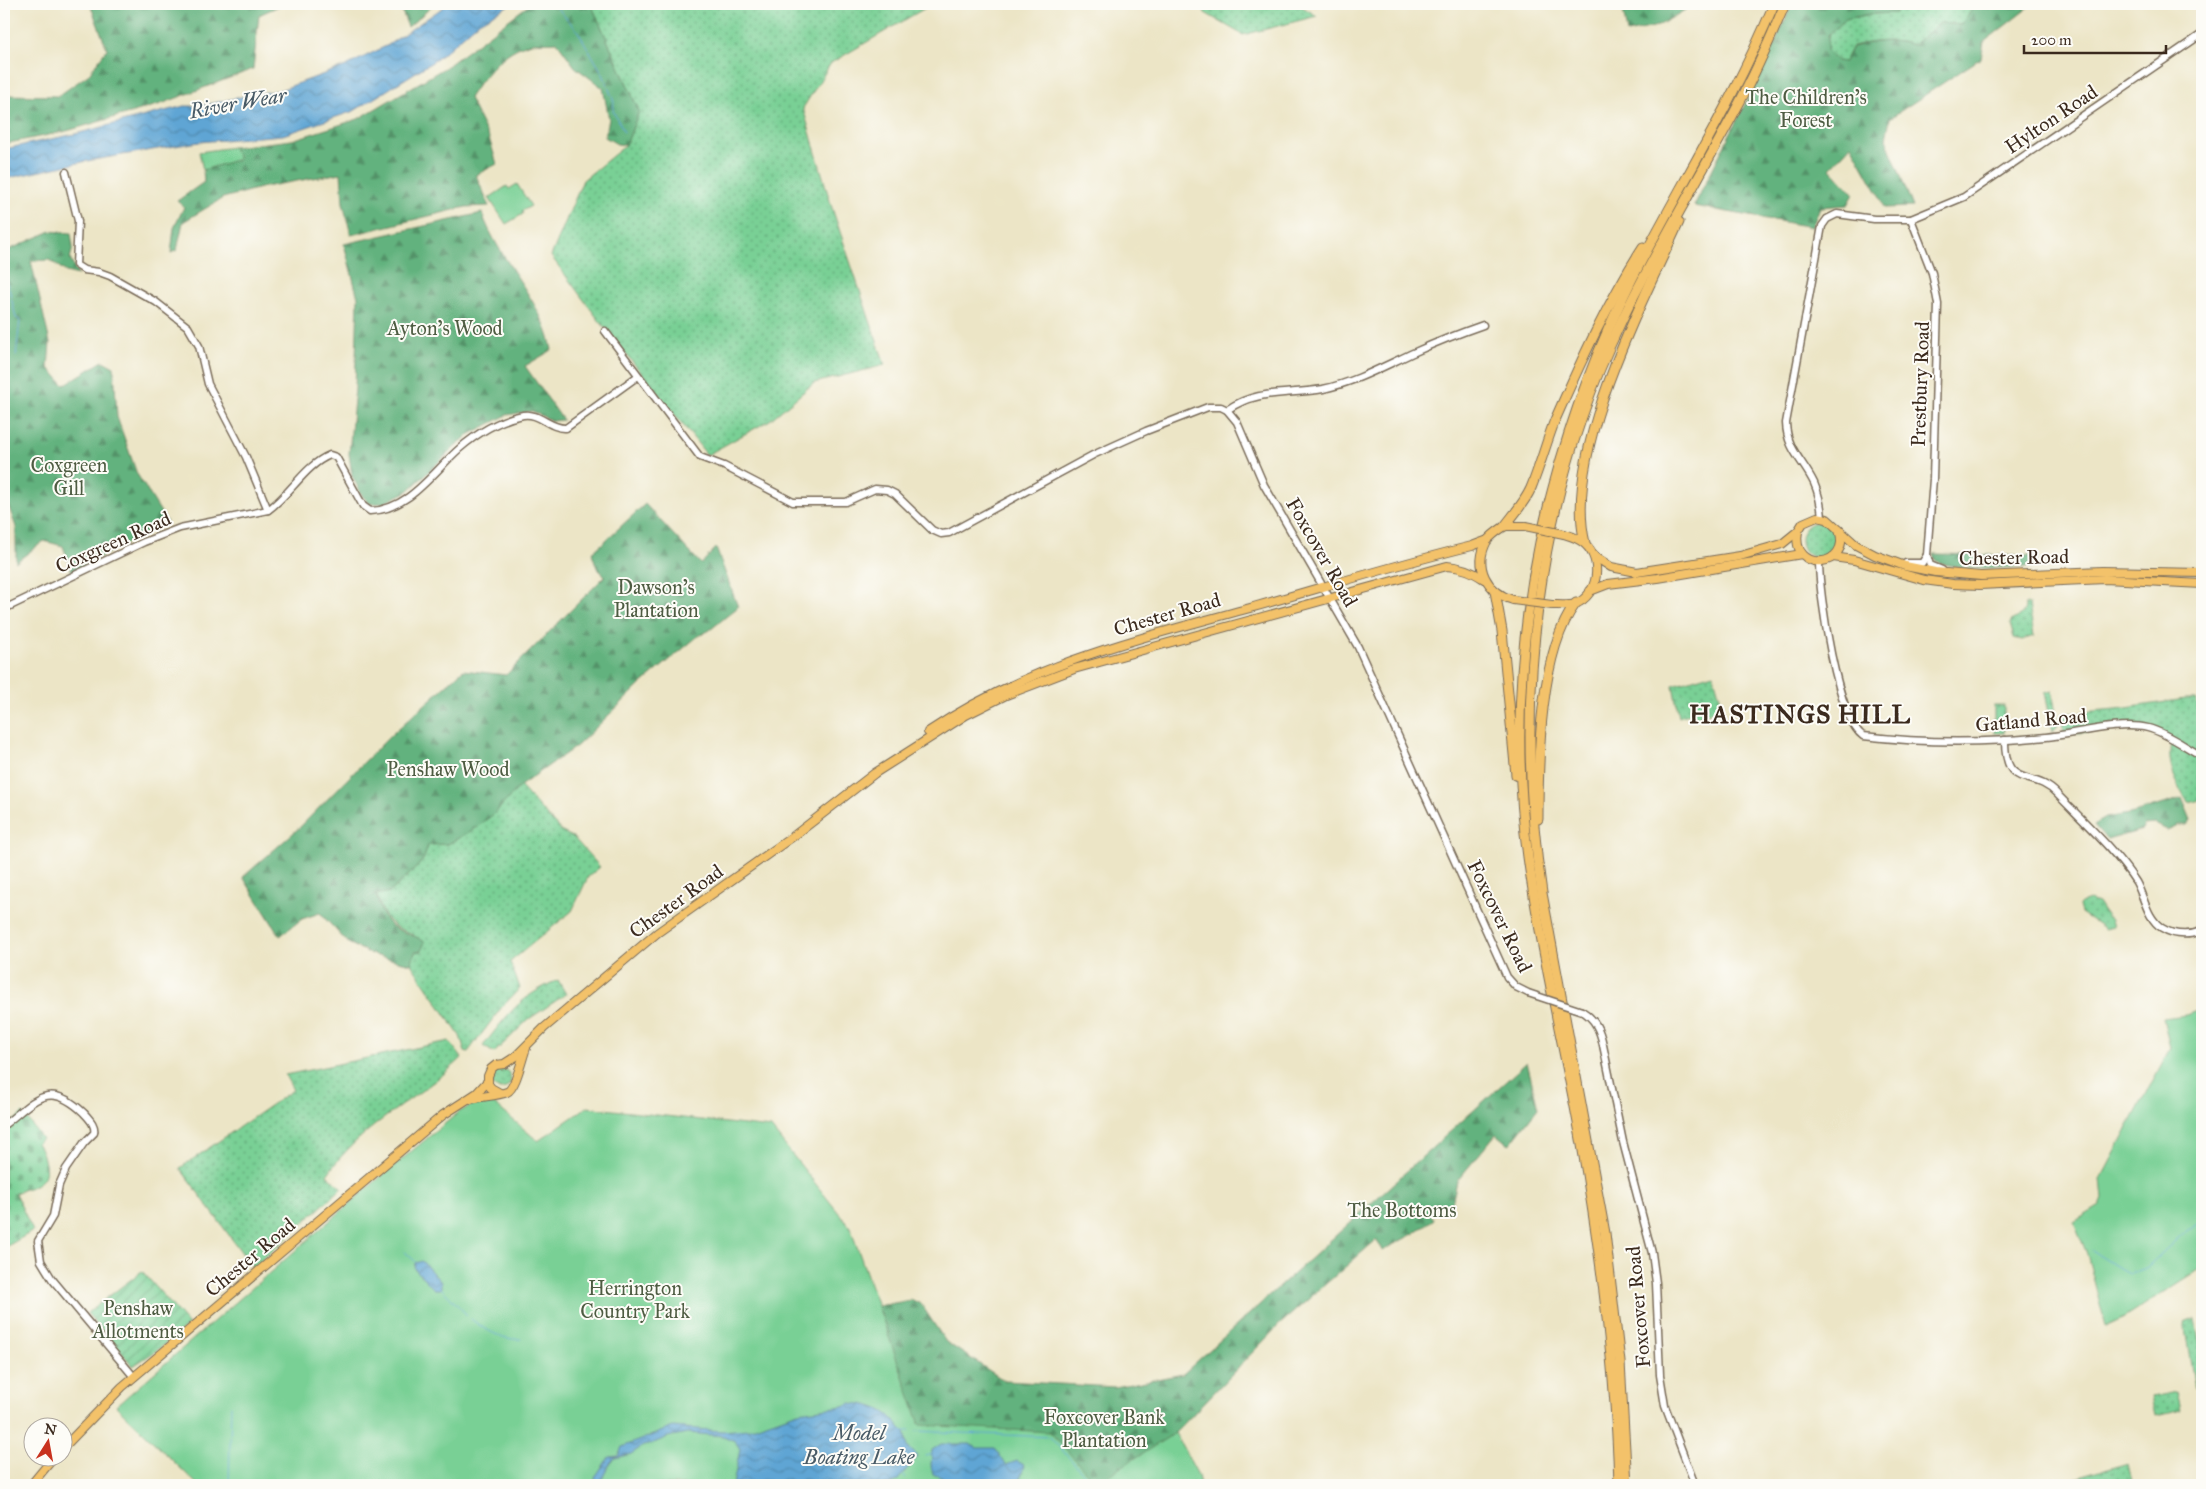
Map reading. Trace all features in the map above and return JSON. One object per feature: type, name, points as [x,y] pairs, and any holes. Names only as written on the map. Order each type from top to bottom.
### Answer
[{"type":"highway","points":[[1528,857],[1522,776],[1521,711],[1528,622],[1544,524],[1565,445],[1589,376],[1630,282],[1678,191],[1735,90],[1774,4]]},
{"type":"highway","points":[[1628,1485],[1620,1362],[1605,1233],[1534,842],[1530,712],[1536,624],[1545,563],[1558,500],[1587,404],[1615,336],[1656,253],[1760,62],[1785,4]]},
{"type":"highway","points":[[1585,543],[1580,518],[1583,486],[1591,442],[1612,372],[1645,295],[1707,162]]},
{"type":"highway","points":[[1505,526],[1518,510],[1530,490],[1554,423],[1618,287],[1678,191]]},
{"type":"highway","points":[[1494,591],[1502,631],[1521,821],[1598,1242],[1616,1410],[1619,1485]]},
{"type":"highway","points":[[1542,893],[1538,819],[1540,737],[1548,678],[1559,632],[1566,617],[1576,603]]},
{"type":"main road","points":[[1802,554],[1658,578],[1608,584],[1590,592],[1576,603],[1552,605],[1513,600],[1494,591],[1484,578],[1482,568],[1488,540],[1505,526],[1525,526],[1564,534],[1585,543],[1594,556],[1611,567],[1637,572],[1740,556],[1762,550],[1782,544],[1798,532],[1803,524],[1811,518],[1822,517]]},
{"type":"main road","name":"Chester Road","points":[[1822,517],[1835,524],[1856,544],[1889,561],[1918,569],[1981,576],[2202,573]]},
{"type":"main road","points":[[1833,557],[1840,547],[1841,536],[1838,528]]},
{"type":"main road","points":[[1798,532],[1797,547],[1811,561],[1819,562]]},
{"type":"main road","name":"Chester Road","points":[[516,1078],[526,1046],[544,1028],[657,932],[796,835],[915,741],[963,710],[1005,687],[1050,667],[1130,641],[1488,540]]},
{"type":"main road","points":[[1590,592],[1596,576],[1594,556]]},
{"type":"main road","name":"Chester Road","points":[[1819,562],[1833,557],[1854,560],[1924,580],[1953,584],[1980,585],[2113,575],[2202,584]]},
{"type":"main road","name":"Chester Road","points":[[879,770],[966,715],[1006,695],[1050,678],[1186,637],[1330,600],[1447,566],[1460,567],[1484,578]]},
{"type":"main road","points":[[504,1064],[511,1068],[516,1078],[511,1090],[500,1093],[491,1088],[488,1081],[491,1069],[504,1064],[526,1046]]},
{"type":"main road","name":"Chester Road","points":[[72,1439],[134,1377],[443,1115],[481,1090],[488,1081]]},
{"type":"main road","name":"Chester Road","points":[[467,1100],[500,1093]]},
{"type":"main road","points":[[31,1485],[47,1466]]},
{"type":"street","name":"Hylton Road","points":[[1911,219],[1964,197],[2202,34]]},
{"type":"street","points":[[66,172],[78,221],[76,265],[84,270],[110,276],[156,302],[188,327],[199,346],[208,384],[246,457],[268,510],[277,504],[308,472],[330,455],[336,457],[363,506],[370,511],[384,508],[406,498],[422,487],[458,450],[488,429],[523,415],[536,417],[554,427],[566,428],[638,376]]},
{"type":"street","points":[[1822,517],[1819,495],[1813,481],[1790,446],[1786,435],[1786,423],[1820,232],[1827,219],[1838,214],[1874,219],[1911,219]]},
{"type":"street","name":"Prestbury Road","points":[[1911,219],[1932,273],[1938,304],[1934,470],[1927,555]]},
{"type":"street","points":[[605,331],[696,452],[704,459],[724,466],[793,502],[846,502],[875,490],[887,490],[895,494],[932,530],[944,534],[1092,455],[1208,406],[1227,410],[1250,397],[1321,389],[1349,383],[1416,352],[1483,325]]},
{"type":"street","name":"Foxcover Road","points":[[1227,410],[1236,422],[1264,485],[1358,648],[1507,977],[1516,987],[1528,993],[1582,1010],[1600,1030],[1623,1142],[1652,1253],[1656,1283],[1660,1375],[1665,1406],[1695,1485]]},
{"type":"street","name":"Coxgreen Road","points":[[4,609],[144,542],[180,528],[268,510]]},
{"type":"street","points":[[1889,561],[1918,564],[1924,561],[1927,555]]},
{"type":"street","points":[[1927,555],[1930,565],[1952,574]]},
{"type":"street","name":"Gatland Road","points":[[1819,562],[1819,579],[1833,666],[1853,727],[1863,736],[1986,742],[2132,726],[2148,728],[2163,734],[2202,756]]},
{"type":"street","points":[[2005,740],[2007,764],[2012,770],[2020,777],[2045,786],[2057,793],[2102,840],[2136,882],[2152,917],[2162,928],[2182,936],[2202,931]]},
{"type":"street","points":[[4,1125],[31,1103],[53,1095],[64,1097],[71,1102],[86,1115],[94,1126],[94,1133],[75,1156],[62,1178],[56,1210],[39,1236],[38,1249],[41,1261],[52,1279],[134,1377]]},
{"type":"green space","points":[[90,4],[122,4],[123,6],[129,4],[283,4],[259,15],[253,69],[161,104],[63,132],[4,144],[4,95],[58,96],[88,75],[107,49]]},
{"type":"green space","points":[[399,4],[435,4],[408,27]]},
{"type":"green space","points":[[530,4],[591,4],[639,111],[626,145],[617,144],[605,137],[609,119],[603,88],[575,67],[557,42],[529,44],[516,49],[500,60],[480,82],[469,98],[489,138],[497,164],[476,175],[489,206],[466,207],[351,235],[343,203],[341,173],[264,187],[223,198],[183,222],[177,250],[171,253],[174,228],[184,207],[177,201],[204,182],[203,170],[239,159],[233,147],[292,140],[358,119],[446,67]]},
{"type":"green space","points":[[591,4],[932,4],[831,63],[803,108],[832,208],[885,365],[814,383],[770,420],[707,455],[598,319],[551,256],[583,180],[626,145],[639,111]]},
{"type":"green space","points":[[1202,4],[1298,4],[1317,16],[1243,35],[1205,13]]},
{"type":"green space","points":[[1622,4],[1695,4],[1658,26],[1627,33]]},
{"type":"green space","name":"The Children's Forest","points":[[1792,4],[1897,4],[1896,13],[1871,14],[1846,19],[1828,35],[1827,50],[1837,61],[1844,62],[1852,47],[1890,41],[1913,45],[1940,23],[1961,25],[1976,4],[2033,4],[1984,42],[1981,58],[1890,118],[1886,139],[1913,207],[1884,208],[1879,195],[1851,145],[1830,168],[1854,194],[1848,205],[1820,207],[1812,227],[1694,206],[1773,48]]},
{"type":"green space","points":[[1897,4],[1976,4],[1961,25],[1940,23],[1913,45],[1890,41],[1852,46],[1844,62],[1837,61],[1827,50],[1828,36],[1845,19],[1871,14],[1896,13]]},
{"type":"green space","points":[[233,147],[239,159],[203,170],[199,152]]},
{"type":"green space","points":[[517,184],[531,206],[522,211],[523,214],[506,224],[489,198],[507,186],[509,189]]},
{"type":"green space","name":"Ayton's Wood","points":[[482,213],[489,230],[540,315],[552,350],[525,366],[563,420],[552,421],[532,411],[507,415],[468,435],[408,491],[384,503],[370,504],[363,497],[352,476],[349,454],[355,388],[358,298],[344,244]]},
{"type":"green space","name":"Coxgreen Gill","points":[[51,231],[71,233],[73,247],[70,259],[78,275],[66,272],[50,260],[31,261],[50,343],[48,367],[64,385],[103,361],[114,367],[117,417],[137,474],[167,522],[72,572],[63,546],[44,541],[16,562],[16,527],[4,494],[4,252]]},
{"type":"green space","name":"Penshaw Wood","points":[[645,504],[701,564],[716,548],[738,607],[710,630],[697,637],[641,684],[578,745],[520,786],[494,814],[471,831],[448,844],[428,845],[424,858],[417,867],[390,892],[376,895],[382,912],[389,923],[425,942],[421,951],[415,952],[411,964],[374,955],[348,943],[320,913],[302,919],[280,936],[243,877],[300,827],[390,736],[463,670],[506,675],[605,576],[597,568],[592,553]]},
{"type":"green space","points":[[1819,522],[1826,523],[1832,527],[1836,533],[1836,547],[1832,553],[1826,557],[1819,558],[1812,557],[1806,553],[1802,547],[1801,540],[1802,533],[1806,527],[1812,523]]},
{"type":"green space","points":[[1933,554],[2036,556],[2036,567],[1983,568],[1955,566],[1935,560]]},
{"type":"green space","points":[[2025,604],[2029,604],[2034,636],[2022,640],[2014,638],[2010,624],[2012,620],[2023,613]]},
{"type":"green space","points":[[1713,673],[1723,707],[1695,717],[1690,713],[1679,717],[1673,685]]},
{"type":"green space","points":[[2052,691],[2058,725],[2053,732],[2045,693]]},
{"type":"green space","points":[[2195,699],[2201,718],[2203,746],[2202,799],[2188,803],[2179,787],[2171,765],[2170,749],[2172,739],[2131,726],[2064,735],[2061,714],[2126,708]]},
{"type":"green space","points":[[1994,706],[2004,706],[2004,733],[1994,733]]},
{"type":"green space","points":[[520,786],[562,832],[573,837],[600,867],[588,877],[572,911],[510,962],[520,988],[502,1007],[468,1052],[465,1051],[460,1036],[411,964],[415,952],[414,935],[398,928],[389,921],[382,911],[376,894],[390,892],[417,867],[424,858],[428,845],[448,844],[494,813]]},
{"type":"green space","points":[[2182,798],[2191,820],[2187,825],[2178,825],[2167,830],[2155,824],[2144,825],[2142,830],[2107,840],[2094,825],[2106,818],[2134,813]]},
{"type":"green space","points":[[2089,900],[2098,903],[2111,920],[2113,927],[2105,929],[2081,913],[2079,906]]},
{"type":"green space","points":[[558,980],[566,994],[529,1019],[494,1053],[483,1046],[508,1015],[524,999]]},
{"type":"green space","points":[[2202,1009],[2202,1268],[2124,1318],[2106,1327],[2087,1254],[2074,1222],[2100,1206],[2103,1199],[2101,1179],[2170,1048],[2163,1018],[2186,1015]]},
{"type":"green space","points":[[449,1041],[462,1058],[356,1141],[327,1175],[342,1188],[253,1268],[180,1168],[293,1090],[285,1075]]},
{"type":"green space","name":"Foxcover Bank Plantation","points":[[1527,1062],[1538,1108],[1509,1145],[1496,1134],[1457,1181],[1452,1203],[1428,1211],[1434,1219],[1413,1234],[1383,1250],[1376,1240],[1279,1325],[1175,1433],[1096,1484],[1050,1432],[920,1426],[878,1306],[911,1300],[921,1304],[946,1342],[1005,1381],[1115,1387],[1183,1374]]},
{"type":"green space","points":[[501,1069],[508,1072],[511,1079],[508,1086],[501,1089],[494,1086],[491,1079],[494,1072]]},
{"type":"green space","name":"Herrington Country Park","points":[[492,1102],[538,1141],[587,1107],[771,1128],[850,1227],[920,1425],[1050,1432],[1096,1483],[1175,1433],[1198,1475],[1200,1485],[198,1485],[116,1406],[378,1179],[459,1112],[470,1106]]},
{"type":"green space","points":[[23,1113],[42,1139],[37,1143],[46,1171],[38,1184],[15,1193],[33,1231],[4,1248],[4,1129]]},
{"type":"green space","name":"Penshaw Allotments","points":[[142,1271],[189,1325],[133,1366],[87,1313]]},
{"type":"green space","points":[[2195,1319],[2202,1357],[2202,1391],[2200,1392],[2195,1389],[2184,1323]]},
{"type":"green space","points":[[2177,1392],[2181,1409],[2156,1415],[2152,1397]]},
{"type":"green space","points":[[2128,1463],[2133,1485],[2052,1485]]},
{"type":"water","name":"River Wear","points":[[448,4],[511,4],[479,22],[437,59],[354,111],[283,135],[199,142],[87,161],[4,179],[4,149],[75,134],[184,106],[200,106],[280,90],[346,66],[388,45]]},
{"type":"water","points":[[422,1261],[441,1282],[441,1289],[434,1289],[414,1268],[415,1263]]},
{"type":"water","name":"Model Boating Lake","points":[[850,1403],[874,1407],[884,1412],[905,1431],[908,1448],[918,1456],[897,1481],[890,1485],[733,1485],[740,1449],[735,1441],[723,1436],[687,1433],[668,1437],[643,1446],[631,1454],[615,1458],[600,1482],[596,1483],[595,1477],[609,1457],[618,1456],[622,1447],[673,1427],[722,1431],[749,1429],[798,1412],[844,1406]]},
{"type":"water","points":[[941,1444],[970,1444],[977,1448],[995,1448],[1006,1465],[1017,1461],[1024,1465],[1019,1485],[965,1484],[933,1474],[931,1466],[932,1450]]},
{"type":"waterway","points":[[554,4],[577,30],[603,74],[614,102],[613,111],[624,132]]},
{"type":"waterway","name":"Coxgreen Gill","points":[[4,278],[9,288],[16,318],[20,320],[16,356]]},
{"type":"waterway","points":[[2092,1251],[2129,1274],[2146,1268],[2176,1240],[2202,1220]]},
{"type":"waterway","points":[[404,1251],[416,1262]]},
{"type":"waterway","points":[[441,1288],[467,1315]]},
{"type":"waterway","points":[[471,1319],[495,1334],[521,1339]]},
{"type":"waterway","points":[[229,1485],[231,1406]]},
{"type":"waterway","points":[[905,1431],[910,1431]]},
{"type":"waterway","points":[[916,1431],[1050,1437],[1094,1485]]},
{"type":"waterway","points":[[925,1456],[932,1454]]},
{"type":"district","name":"HASTINGS HILL","points":[[1800,714]]},
{"type":"park label","name":"Dawson's Plantation","points":[[656,598]]},
{"type":"park label","name":"The Bottoms","points":[[1402,1210]]}]
